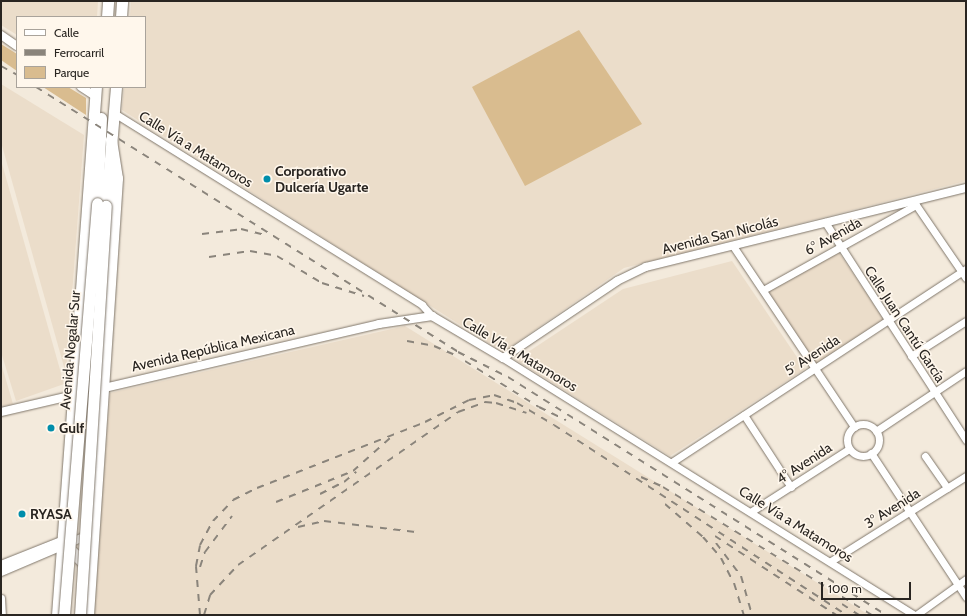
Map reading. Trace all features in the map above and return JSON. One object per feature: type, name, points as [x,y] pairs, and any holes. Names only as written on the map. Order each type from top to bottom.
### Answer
[{"type":"highway","points":[[107,16],[108,1]]},
{"type":"highway","points":[[121,16],[122,1]]},
{"type":"highway","name":"Avenida Nogalar Sur","points":[[80,615],[102,204],[103,88]]},
{"type":"highway","name":"Avenida Nogalar Sur","points":[[64,615],[102,204],[116,88]]},
{"type":"highway","points":[[57,615],[95,91]]},
{"type":"highway","points":[[88,615],[92,576],[117,178],[111,138]]},
{"type":"highway","points":[[77,332],[84,342],[90,346],[102,343],[106,338]]},
{"type":"highway","points":[[74,364],[85,378],[104,386]]},
{"type":"highway","points":[[74,395],[90,403],[102,421]]},
{"type":"highway","points":[[70,441],[78,439],[91,442],[100,453]]},
{"type":"highway","points":[[63,545],[85,562],[92,576]]},
{"type":"highway","points":[[60,567],[75,566],[92,576]]},
{"type":"street","points":[[1,35],[16,45]]},
{"type":"street","points":[[84,88],[95,91]]},
{"type":"street","name":"Calle Vía a Matamoros","points":[[114,113],[422,305],[432,316],[752,511],[915,615]]},
{"type":"street","name":"Avenida San Nicolás","points":[[503,358],[632,273],[825,222],[915,203],[966,188]]},
{"type":"street","points":[[915,203],[965,273]]},
{"type":"street","name":"6° Avenida","points":[[763,290],[915,203]]},
{"type":"street","name":"Calle Juan Cantú García","points":[[825,222],[888,322],[966,440]]},
{"type":"street","points":[[733,246],[854,427]]},
{"type":"street","name":"5° Avenida","points":[[672,462],[815,368],[965,273]]},
{"type":"street","name":"Avenida República Mexicana","points":[[1,412],[74,395],[104,386],[379,324],[432,316]]},
{"type":"street","points":[[911,356],[966,321]]},
{"type":"street","points":[[876,431],[966,371]]},
{"type":"street","points":[[744,415],[791,487]]},
{"type":"street","points":[[863,424],[876,431],[879,440],[871,453],[860,456],[850,448],[848,435],[854,427],[863,424]]},
{"type":"street","name":"4° Avenida","points":[[752,511],[850,448]]},
{"type":"street","points":[[871,453],[966,597]]},
{"type":"street","points":[[925,456],[947,488]]},
{"type":"street","name":"3° Avenida","points":[[831,561],[966,476]]},
{"type":"street","points":[[1,572],[94,533]]},
{"type":"street","points":[[1,565],[63,545]]},
{"type":"street","points":[[915,615],[966,579]]},
{"type":"street","points":[[1,598],[2,615]]},
{"type":"shaded area","points":[[1,1],[98,1],[97,16],[16,16],[16,34],[1,25]]},
{"type":"shaded area","points":[[131,1],[966,1],[966,181],[624,268],[503,352],[122,110],[124,88],[146,88],[146,16],[130,16]]},
{"type":"shaded area","points":[[1,84],[84,135],[66,374],[1,142]]},
{"type":"shaded area","points":[[1,160],[64,384],[16,401],[1,352]]},
{"type":"shaded area","points":[[838,251],[884,320],[816,364],[768,291]]},
{"type":"shaded area","points":[[732,261],[805,369],[670,456],[516,360],[623,289]]},
{"type":"shaded area","points":[[405,326],[869,615],[93,615],[110,393]]},
{"type":"shaded area","points":[[1,363],[13,404],[1,406]]},
{"type":"green space","points":[[579,30],[642,124],[525,186],[472,87]]},
{"type":"green space","points":[[1,44],[16,53],[16,70],[1,60]]},
{"type":"green space","points":[[45,88],[70,88],[86,98],[86,115]]},
{"type":"railway","points":[[1,66],[16,74]]},
{"type":"railway","points":[[38,88],[458,352],[508,377],[886,615]]},
{"type":"railway","points":[[202,234],[241,229],[265,235]]},
{"type":"railway","points":[[209,257],[250,251],[277,256],[322,283],[364,296]]},
{"type":"railway","points":[[407,341],[434,346],[453,354]]},
{"type":"railway","points":[[465,361],[539,407],[566,420]]},
{"type":"railway","points":[[200,615],[196,566],[200,545],[213,521],[233,500],[257,488],[425,422],[469,400],[494,395],[517,403],[554,425],[847,615]]},
{"type":"railway","points":[[204,615],[210,595],[238,565],[458,412],[485,402],[496,403],[526,413]]},
{"type":"railway","points":[[276,502],[353,471],[390,438]]},
{"type":"railway","points":[[320,494],[344,482],[356,472]]},
{"type":"railway","points":[[641,477],[663,487],[872,615]]},
{"type":"railway","points":[[665,504],[703,537],[721,558],[734,583],[744,615]]},
{"type":"railway","points":[[200,567],[205,552],[232,516]]},
{"type":"railway","points":[[298,527],[324,521],[415,532]]},
{"type":"railway","points":[[715,536],[836,615]]},
{"type":"railway","points":[[716,543],[741,576],[752,615]]},
{"type":"railway","points":[[842,604],[859,615]]},
{"type":"place","name":"Corporativo Dulcería Ugarte","points":[[267,179]]},
{"type":"place","name":"Gulf","points":[[51,428]]},
{"type":"place","name":"RYASA","points":[[22,514]]}]
